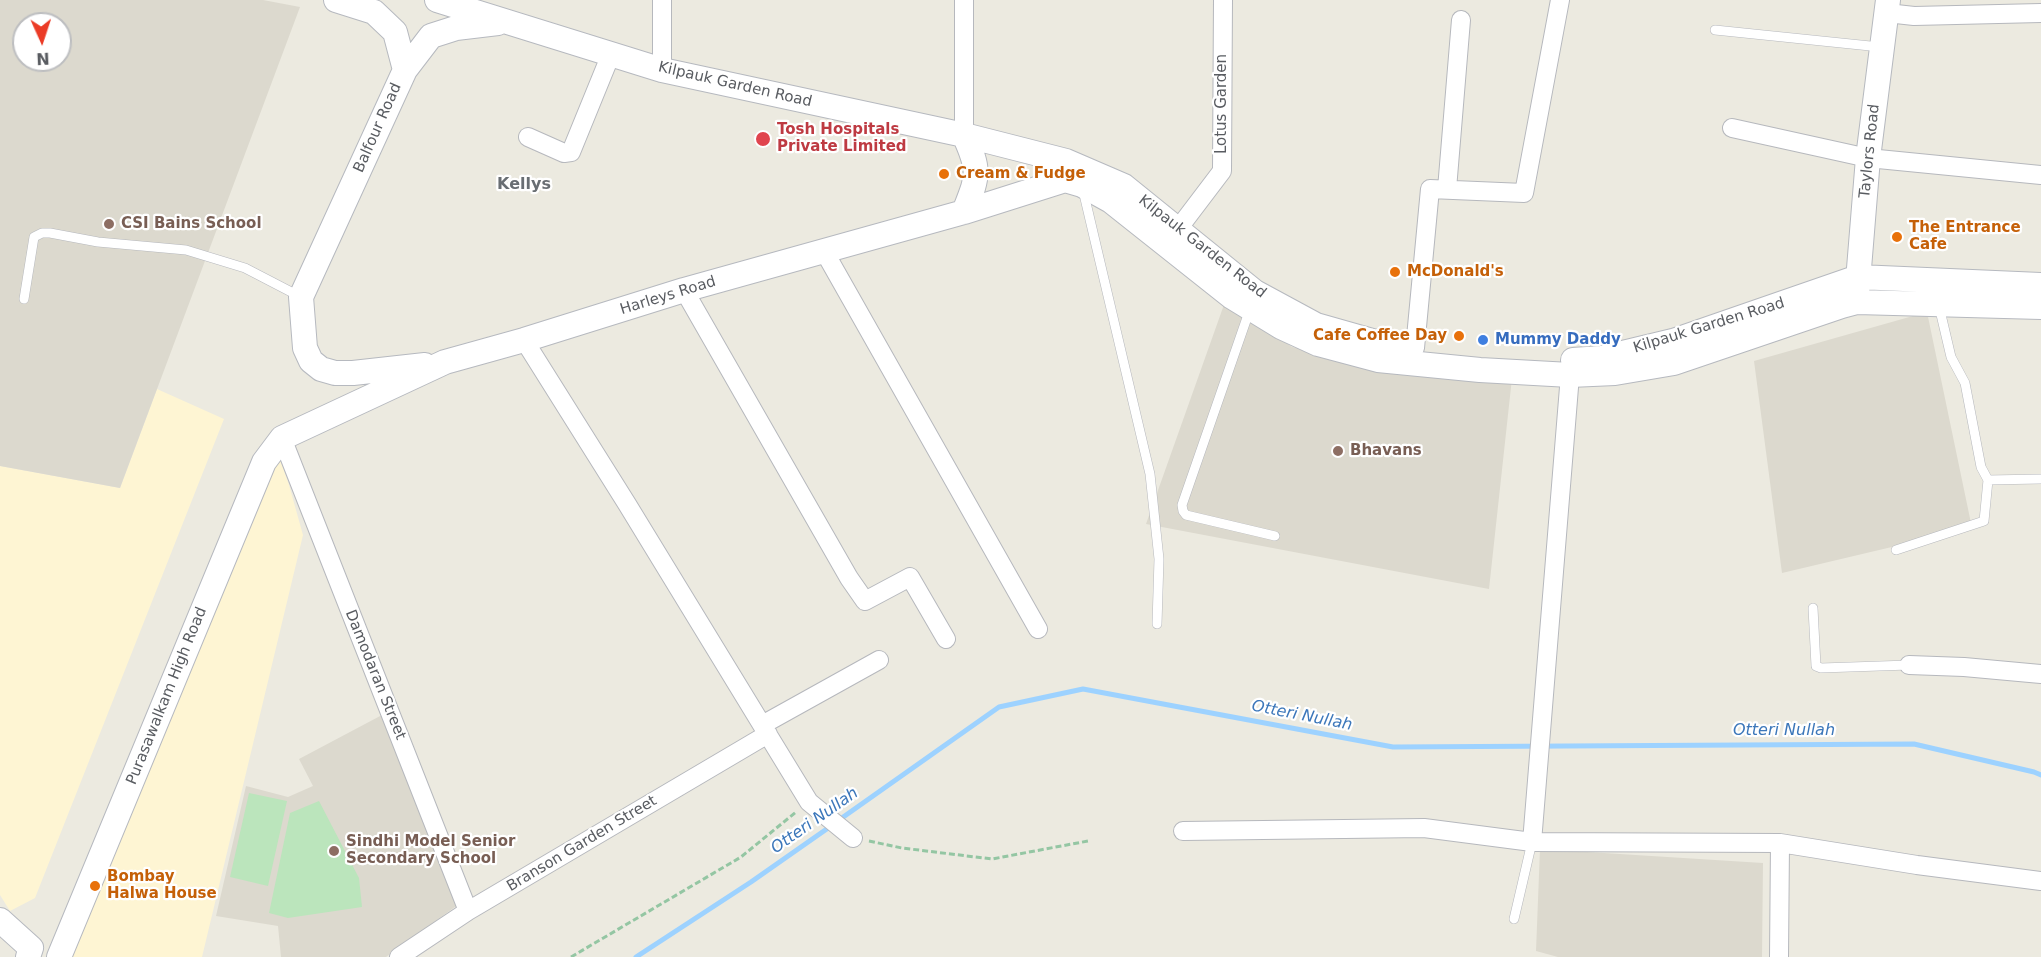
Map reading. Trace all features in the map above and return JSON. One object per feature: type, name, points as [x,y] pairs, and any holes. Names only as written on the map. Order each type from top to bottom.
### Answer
[{"type":"main road","points":[[336,0],[374,12],[395,32],[405,70]]},
{"type":"main road","name":"Kilpauk Garden Road","points":[[437,0],[662,70],[964,135],[1066,161],[1124,186],[1255,292],[1316,325],[1383,344],[1569,360],[1602,358],[1672,341],[1858,277],[2041,285]]},
{"type":"main road","name":"Taylors Road","points":[[1857,302],[1868,158],[1887,6]]},
{"type":"main road","name":"Balfour Road","points":[[301,297],[405,70],[431,36],[456,28],[509,22]]},
{"type":"main road","points":[[964,135],[975,159],[976,181],[964,212]]},
{"type":"main road","points":[[1073,183],[1111,201],[1250,309],[1281,327],[1318,344],[1377,360],[1480,370],[1570,375],[1615,373],[1674,363],[1857,302],[2041,307]]},
{"type":"main road","name":"Harleys Road","points":[[282,438],[445,363],[684,290],[1073,183]]},
{"type":"main road","points":[[301,297],[305,348],[311,361],[321,369],[335,373],[353,373],[445,363]]},
{"type":"main road","name":"Purasawalkam High Road","points":[[59,957],[264,462],[282,438]]},
{"type":"main road","points":[[0,920],[30,952]]},
{"type":"street","points":[[662,0],[662,70]]},
{"type":"street","points":[[964,0],[964,135]]},
{"type":"street","name":"Lotus Garden","points":[[1178,229],[1222,171],[1223,0]]},
{"type":"street","points":[[1416,348],[1430,189],[1524,193],[1560,0]]},
{"type":"street","points":[[1887,6],[1914,16],[2041,13]]},
{"type":"street","points":[[1447,189],[1461,20]]},
{"type":"street","points":[[528,137],[564,153],[571,152],[611,54]]},
{"type":"street","points":[[1732,128],[1868,158],[2041,175]]},
{"type":"street","points":[[824,251],[1038,628]]},
{"type":"street","points":[[684,290],[849,578],[865,601],[910,577],[946,639]]},
{"type":"street","points":[[524,340],[809,802],[853,838]]},
{"type":"street","points":[[1532,842],[1570,375]]},
{"type":"street","name":"Damodaran Street","points":[[282,438],[468,911]]},
{"type":"street","name":"Branson Garden Street","points":[[399,957],[468,911],[879,660]]},
{"type":"street","points":[[1909,664],[1964,666],[2041,674]]},
{"type":"street","points":[[1183,831],[1424,828],[1532,842],[1779,843],[1917,865],[2041,881]]},
{"type":"street","points":[[1779,843],[1779,957]]},
{"type":"lane","points":[[1715,30],[1882,47]]},
{"type":"lane","points":[[1073,183],[1150,474],[1159,559],[1157,624]]},
{"type":"lane","points":[[24,299],[34,237],[42,233],[98,243],[186,250],[245,268],[301,297]]},
{"type":"lane","points":[[1896,550],[1984,521],[1988,480],[1981,467],[1965,383],[1951,357],[1938,304]]},
{"type":"lane","points":[[1250,309],[1182,505],[1186,515],[1275,536]]},
{"type":"lane","points":[[1988,480],[2041,479]]},
{"type":"lane","points":[[1813,608],[1816,666],[1821,668],[1909,664]]},
{"type":"lane","points":[[1514,919],[1532,842]]},
{"type":"path","points":[[571,957],[741,857],[809,802]]},
{"type":"path","points":[[853,838],[902,848],[992,859],[1088,841]]},
{"type":"shaded area","name":"CSI Bains School","points":[[0,0],[263,0],[300,7],[120,488],[0,466]]},
{"type":"shaded area","name":"Bhavans","points":[[1226,299],[1292,347],[1426,374],[1512,378],[1489,589],[1146,524]]},
{"type":"shaded area","points":[[1927,312],[1972,528],[1782,573],[1754,361]]},
{"type":"shaded area","points":[[157,389],[224,419],[35,898],[10,911],[0,895],[0,466],[120,488]]},
{"type":"shaded area","points":[[277,451],[303,535],[202,957],[66,957]]},
{"type":"shaded area","name":"Sindhi Model Senior Secondary School","points":[[382,715],[459,904],[386,957],[281,957],[278,926],[216,916],[246,786],[288,797],[313,786],[299,759]]},
{"type":"shaded area","points":[[1540,849],[1763,863],[1762,957],[1558,957],[1536,951]]},
{"type":"green space","points":[[249,793],[287,801],[268,886],[230,877]]},
{"type":"green space","points":[[319,801],[359,878],[362,907],[288,918],[269,913],[290,813]]},
{"type":"waterway","name":"Otteri Nullah","points":[[839,820],[999,707],[1083,689],[1393,747],[1914,744],[2041,775]]},
{"type":"waterway","name":"Otteri Nullah","points":[[636,957],[751,882],[831,826]]},
{"type":"place","name":"Tosh Hospitals Private Limited","points":[[763,139]]},
{"type":"place","name":"Cream & Fudge","points":[[944,174]]},
{"type":"place","name":"CSI Bains School","points":[[109,224]]},
{"type":"place","name":"The Entrance Cafe","points":[[1897,237]]},
{"type":"place","name":"McDonald's","points":[[1395,272]]},
{"type":"place","name":"Cafe Coffee Day","points":[[1459,336]]},
{"type":"place","name":"Mummy Daddy","points":[[1483,340]]},
{"type":"place","name":"Bhavans","points":[[1338,451]]},
{"type":"place","name":"Sindhi Model Senior Secondary School","points":[[334,851]]},
{"type":"place","name":"Bombay Halwa House","points":[[95,886]]},
{"type":"district","name":"Kellys","points":[[524,185]]}]
